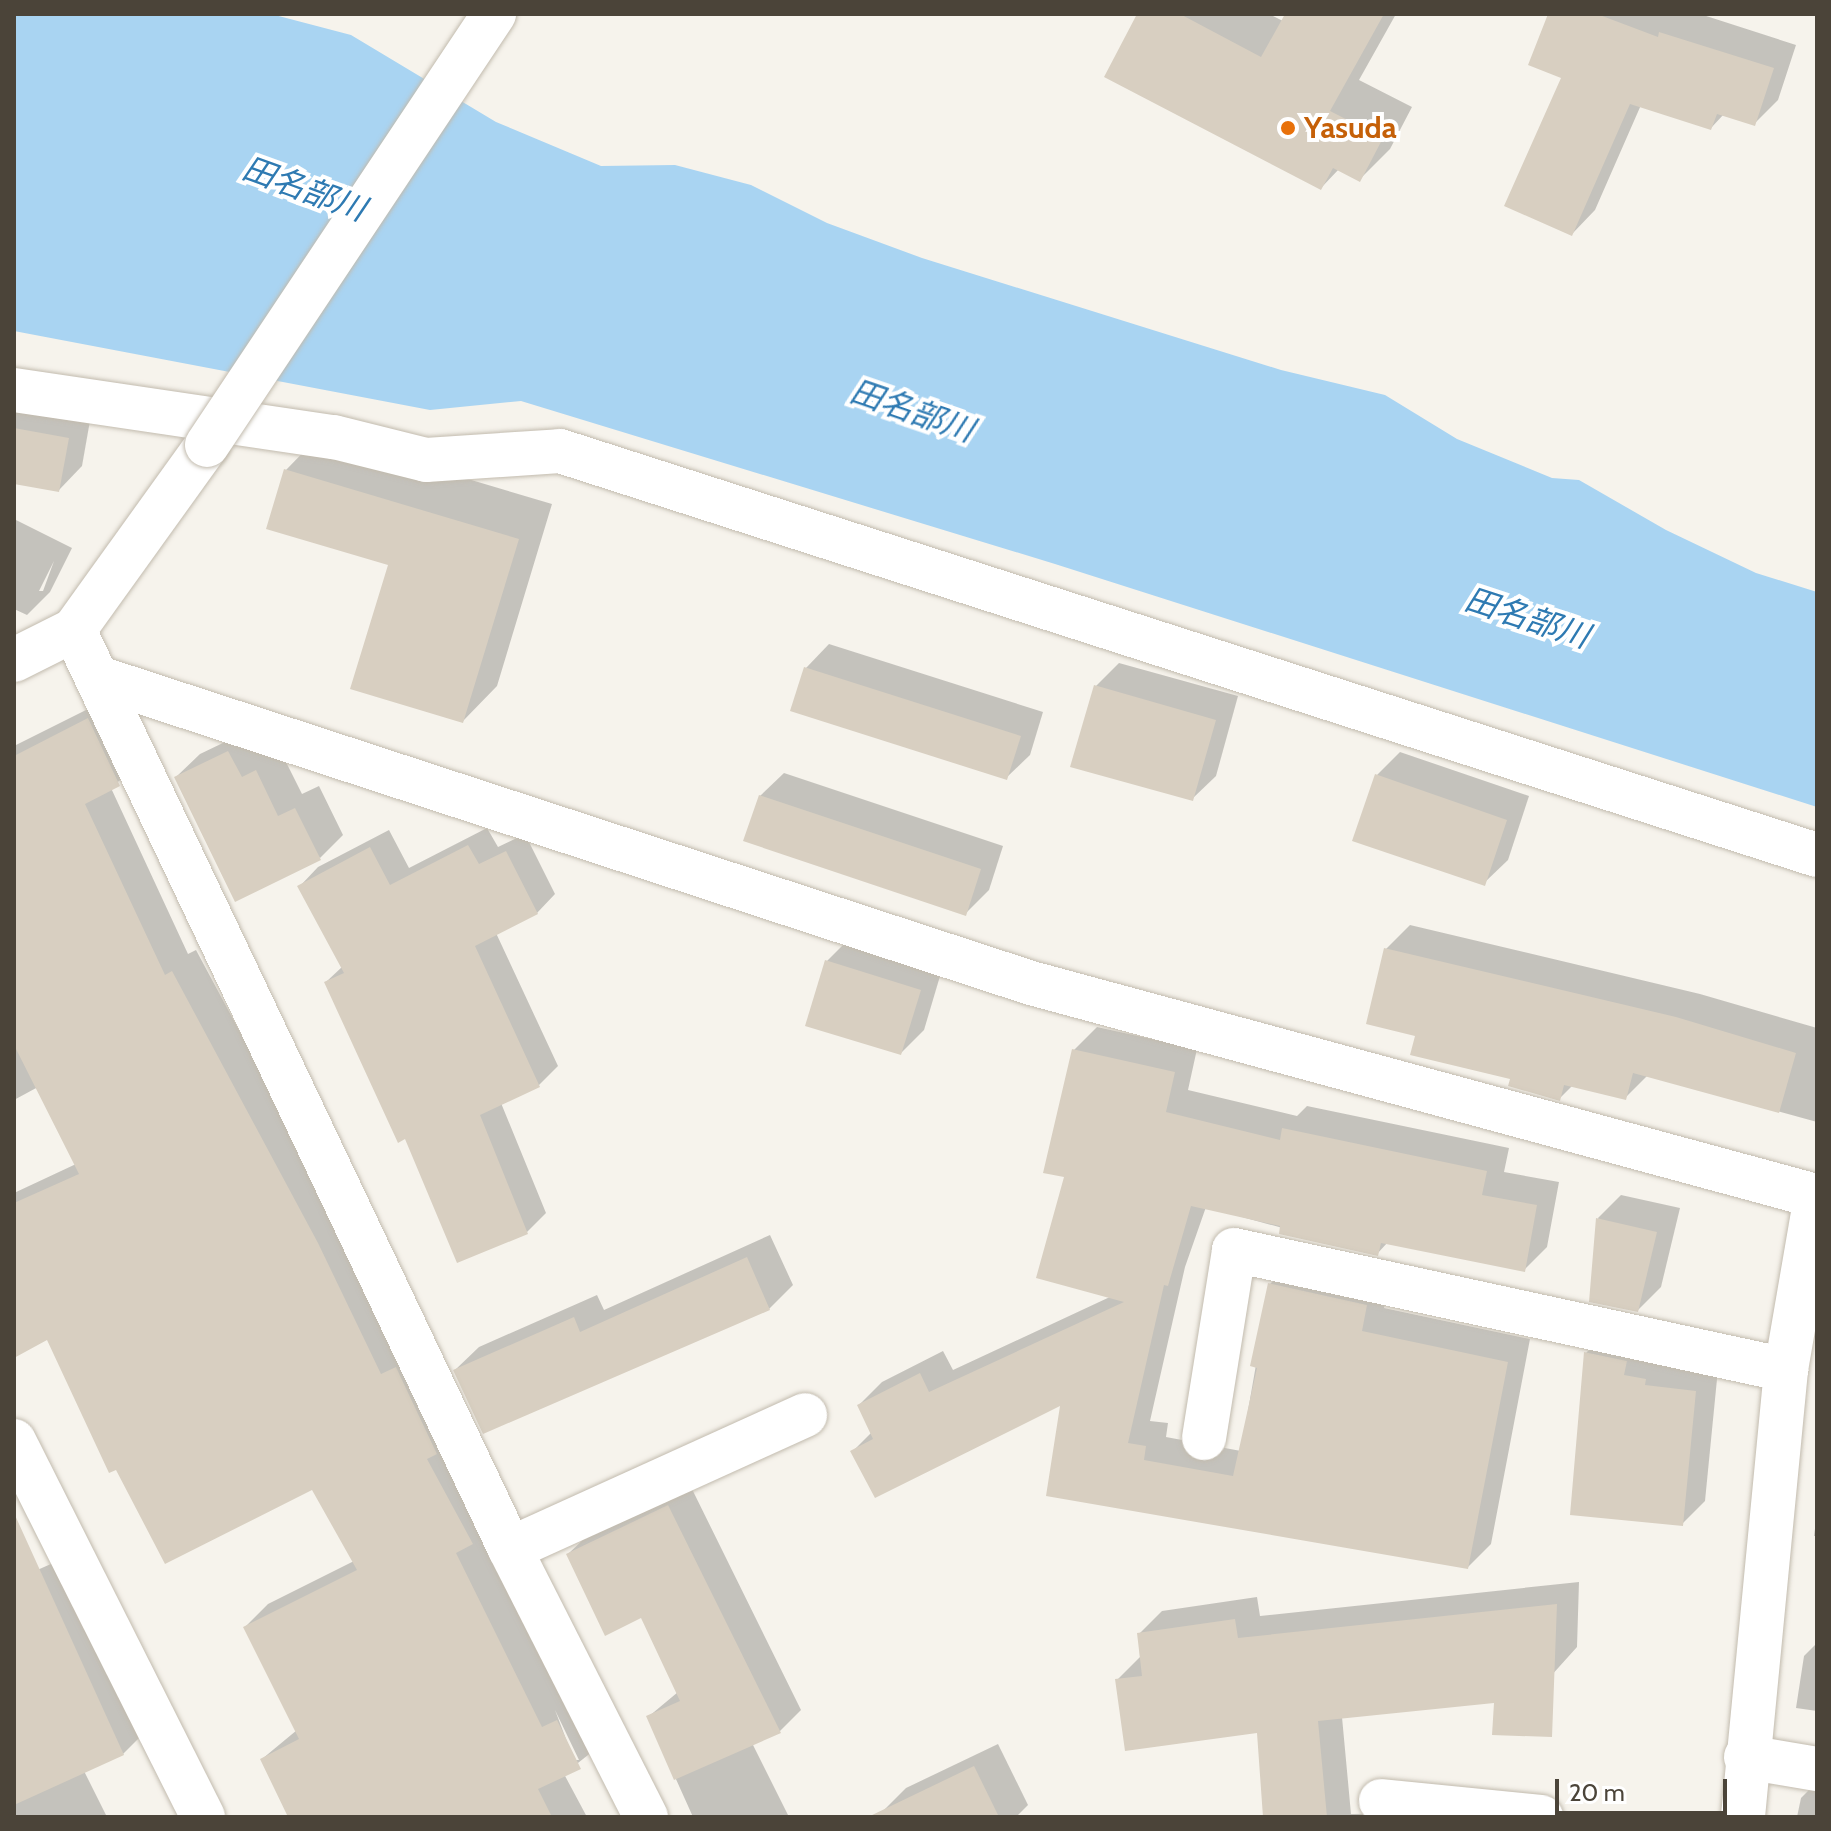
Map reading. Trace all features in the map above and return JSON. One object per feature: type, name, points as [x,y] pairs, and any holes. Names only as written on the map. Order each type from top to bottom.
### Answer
[{"type":"street","points":[[14,660],[74,630],[207,445],[494,14]]},
{"type":"street","points":[[14,390],[334,437],[426,460],[560,451],[1817,855]]},
{"type":"street","points":[[74,630],[102,679],[510,1549],[646,1817]]},
{"type":"street","points":[[102,679],[1031,983],[1817,1196],[1786,1370],[1746,1757],[1743,1817]]},
{"type":"street","points":[[1204,1438],[1234,1250],[1786,1370]]},
{"type":"street","points":[[510,1549],[805,1415]]},
{"type":"street","points":[[14,1441],[203,1817]]},
{"type":"street","points":[[1746,1757],[1817,1769]]},
{"type":"street","points":[[1381,1801],[1541,1817]]},
{"type":"water","name":"田名部川","points":[[14,14],[271,14],[351,35],[496,122],[601,166],[675,165],[751,185],[827,223],[922,258],[1281,370],[1385,395],[1457,439],[1552,478],[1579,480],[1666,530],[1756,573],[1817,592],[1817,807],[1055,564],[521,401],[430,410],[14,331]]},
{"type":"building","points":[[1137,14],[1180,14],[1261,57],[1285,14],[1384,14],[1330,111],[1383,138],[1360,182],[1333,168],[1321,190],[1104,77]]},
{"type":"building","points":[[1548,14],[1597,14],[1658,37],[1659,32],[1774,68],[1755,126],[1717,114],[1711,130],[1630,104],[1572,236],[1504,206],[1561,78],[1528,65]]},
{"type":"building","points":[[14,428],[69,438],[59,492],[14,484]]},
{"type":"building","points":[[284,469],[519,539],[463,723],[350,689],[388,565],[266,529]]},
{"type":"building","points":[[804,667],[1021,736],[1007,780],[790,711]]},
{"type":"building","points":[[1094,685],[1216,720],[1193,801],[1070,767]]},
{"type":"building","points":[[88,718],[120,786],[85,804],[165,975],[172,971],[318,1243],[381,1374],[396,1367],[437,1454],[427,1459],[473,1544],[456,1553],[542,1727],[557,1720],[581,1769],[538,1789],[552,1817],[288,1817],[260,1759],[299,1739],[243,1627],[357,1570],[312,1490],[165,1564],[116,1470],[109,1473],[47,1340],[14,1358],[14,1203],[79,1174],[14,1045],[14,756]]},
{"type":"building","points":[[228,751],[242,777],[256,770],[278,816],[295,808],[321,860],[235,902],[174,777]]},
{"type":"building","points":[[1375,774],[1507,820],[1485,886],[1352,841]]},
{"type":"building","points":[[759,795],[981,869],[966,916],[743,841]]},
{"type":"building","points":[[468,845],[479,864],[506,851],[538,914],[475,946],[540,1087],[480,1115],[528,1234],[457,1263],[405,1139],[398,1143],[324,982],[344,973],[297,886],[370,847],[390,885]]},
{"type":"building","points":[[1384,948],[1676,1017],[1796,1053],[1779,1113],[1633,1073],[1626,1100],[1564,1085],[1560,1101],[1508,1086],[1510,1079],[1410,1055],[1415,1036],[1366,1024]]},
{"type":"building","points":[[825,960],[921,990],[901,1055],[805,1026]]},
{"type":"building","points":[[1072,1049],[1175,1072],[1166,1112],[1280,1140],[1282,1128],[1487,1171],[1482,1195],[1537,1205],[1525,1272],[1381,1243],[1378,1256],[1279,1234],[1280,1226],[1191,1206],[1168,1286],[1164,1285],[1128,1443],[1146,1446],[1144,1460],[1233,1476],[1257,1368],[1250,1366],[1268,1283],[1367,1305],[1362,1331],[1508,1362],[1468,1569],[1046,1496],[1060,1406],[875,1498],[850,1451],[873,1439],[857,1405],[920,1373],[929,1392],[1124,1302],[1036,1278],[1064,1177],[1043,1173]]},
{"type":"building","points":[[1596,1218],[1657,1232],[1638,1312],[1589,1302]]},
{"type":"building","points":[[747,1257],[770,1310],[483,1434],[453,1370],[574,1317],[580,1332]]},
{"type":"building","points":[[1584,1352],[1627,1361],[1624,1375],[1646,1379],[1645,1385],[1696,1391],[1683,1526],[1570,1515]]},
{"type":"building","points":[[668,1505],[781,1733],[674,1780],[646,1716],[680,1701],[641,1618],[605,1636],[566,1554]]},
{"type":"building","points":[[14,1513],[124,1755],[14,1805]]},
{"type":"building","points":[[1557,1604],[1552,1737],[1492,1735],[1494,1703],[1318,1721],[1327,1817],[1263,1817],[1257,1733],[1125,1751],[1115,1679],[1142,1676],[1137,1633],[1235,1619],[1238,1638]]},
{"type":"building","points":[[974,1766],[999,1817],[868,1817]]},
{"type":"place","name":"Yasuda","points":[[1288,128]]}]
